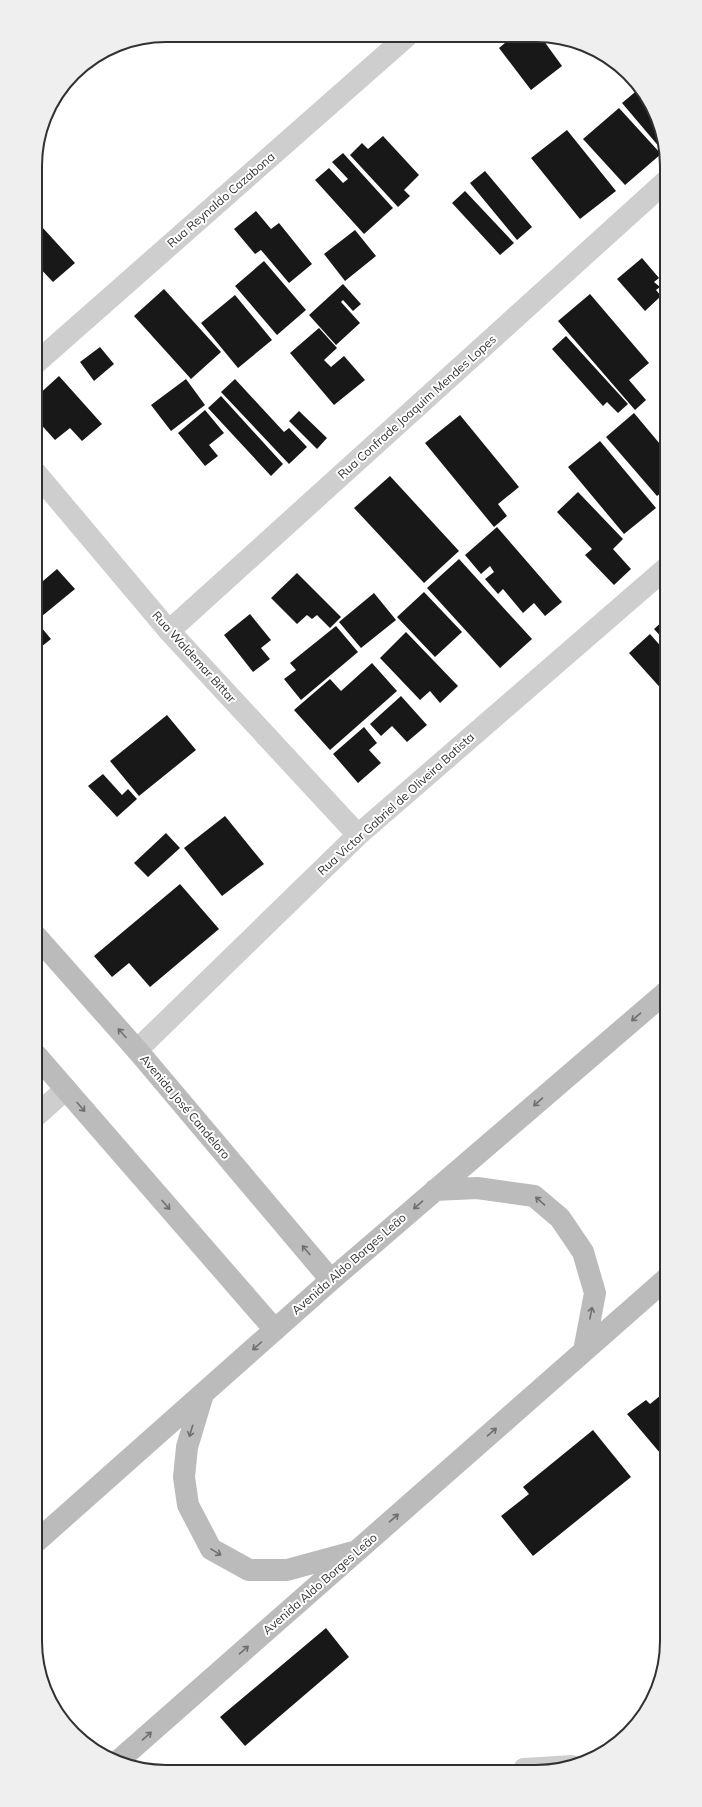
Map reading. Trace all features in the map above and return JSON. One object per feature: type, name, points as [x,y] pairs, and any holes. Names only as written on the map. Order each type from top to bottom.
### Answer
[{"type":"main road","name":"Avenida José Candeloro","points":[[42,943],[137,1050],[331,1280]]},
{"type":"main road","name":"Avenida Aldo Borges Leão","points":[[42,1537],[331,1280],[660,997]]},
{"type":"main road","points":[[42,1062],[275,1330]]},
{"type":"main road","points":[[435,1190],[477,1188],[534,1196],[560,1218],[583,1252],[595,1293],[584,1351]]},
{"type":"main road","name":"Avenida Aldo Borges Leão","points":[[123,1757],[660,1284]]},
{"type":"main road","points":[[202,1394],[186,1447],[184,1477],[188,1505],[211,1549],[249,1570],[287,1570],[358,1550]]},
{"type":"street","name":"Rua Reynaldo Cazabona","points":[[42,358],[400,42]]},
{"type":"street","name":"Rua Confrade Joaquim Mendes Lopes","points":[[169,631],[660,186]]},
{"type":"street","name":"Rua Waldemar Bittar","points":[[42,480],[169,631],[358,835]]},
{"type":"street","name":"Rua Victor Gabriel de Oliveira Batista","points":[[137,1050],[358,835],[660,573]]},
{"type":"street","points":[[42,1110],[66,1089]]},
{"type":"building","points":[[506,42],[545,42],[562,66],[531,90],[499,48]]},
{"type":"building","points":[[635,92],[647,111],[659,146],[622,103]]},
{"type":"building","points":[[619,108],[659,152],[660,155],[625,185],[583,139]]},
{"type":"building","points":[[567,130],[616,191],[580,219],[531,158]]},
{"type":"building","points":[[383,136],[419,175],[404,190],[410,196],[398,207],[350,155],[362,143],[368,149]]},
{"type":"building","points":[[343,153],[393,208],[364,234],[315,180],[329,168],[343,183],[348,179],[332,162]]},
{"type":"building","points":[[485,171],[532,227],[517,240],[470,183]]},
{"type":"building","points":[[465,191],[514,243],[500,255],[452,203]]},
{"type":"building","points":[[256,211],[271,229],[279,223],[312,264],[289,283],[261,250],[255,254],[234,229]]},
{"type":"building","points":[[42,227],[75,263],[53,282],[42,270]]},
{"type":"building","points":[[355,230],[376,256],[345,281],[324,254]]},
{"type":"building","points":[[642,258],[659,278],[654,282],[660,287],[656,290],[660,297],[645,311],[617,279]]},
{"type":"building","points":[[264,261],[306,310],[277,335],[235,286]]},
{"type":"building","points":[[343,284],[361,304],[353,311],[343,300],[341,302],[360,323],[336,345],[309,315]]},
{"type":"building","points":[[164,289],[221,352],[191,379],[134,316]]},
{"type":"building","points":[[590,294],[649,363],[629,380],[646,400],[635,410],[558,321]]},
{"type":"building","points":[[235,295],[272,340],[238,368],[201,323]]},
{"type":"building","points":[[319,328],[337,348],[324,360],[331,367],[344,356],[365,380],[334,405],[290,353]]},
{"type":"building","points":[[566,336],[628,404],[618,413],[607,402],[603,406],[552,349]]},
{"type":"building","points":[[100,347],[114,364],[94,381],[80,362]]},
{"type":"building","points":[[59,376],[102,424],[82,441],[70,428],[55,440],[42,426],[42,392]]},
{"type":"building","points":[[186,379],[205,405],[171,431],[151,405]]},
{"type":"building","points":[[235,379],[284,432],[289,428],[307,447],[289,464],[221,392]]},
{"type":"building","points":[[221,396],[283,464],[271,476],[208,408]]},
{"type":"building","points":[[205,410],[224,433],[209,445],[218,456],[205,466],[178,433]]},
{"type":"building","points":[[299,411],[327,438],[317,449],[289,421]]},
{"type":"building","points":[[634,413],[660,444],[660,494],[657,496],[606,437]]},
{"type":"building","points":[[460,415],[519,487],[498,504],[507,516],[494,527],[425,443]]},
{"type":"building","points":[[600,441],[656,508],[624,534],[568,467]]},
{"type":"building","points":[[390,476],[459,551],[424,583],[354,508]]},
{"type":"building","points":[[578,492],[623,539],[613,549],[631,569],[614,585],[585,555],[592,549],[557,512]]},
{"type":"building","points":[[497,527],[562,602],[545,616],[534,603],[523,613],[503,589],[498,594],[485,579],[494,572],[490,566],[481,574],[465,555]]},
{"type":"building","points":[[459,559],[532,639],[500,668],[427,588]]},
{"type":"building","points":[[57,569],[75,589],[42,616],[42,582]]},
{"type":"building","points":[[297,573],[341,617],[330,628],[317,615],[312,619],[307,615],[297,624],[271,598]]},
{"type":"building","points":[[424,592],[462,632],[435,657],[397,617]]},
{"type":"building","points":[[374,593],[396,620],[361,648],[339,622]]},
{"type":"building","points":[[250,614],[271,640],[261,648],[270,659],[253,672],[224,635]]},
{"type":"building","points":[[660,624],[660,636],[654,629]]},
{"type":"building","points":[[336,626],[358,652],[301,700],[284,679],[296,670],[290,663]]},
{"type":"building","points":[[42,628],[51,639],[42,646]]},
{"type":"building","points":[[406,632],[458,686],[440,703],[430,691],[420,700],[380,658]]},
{"type":"building","points":[[650,634],[660,645],[660,687],[629,653]]},
{"type":"building","points":[[372,663],[397,691],[330,750],[294,710],[330,679],[341,691]]},
{"type":"building","points":[[401,696],[427,725],[407,742],[392,726],[381,736],[370,724]]},
{"type":"building","points":[[167,715],[196,750],[139,796],[110,761]]},
{"type":"building","points":[[364,727],[377,743],[369,750],[381,763],[358,783],[333,754]]},
{"type":"building","points":[[103,774],[122,795],[128,789],[137,799],[117,817],[88,786]]},
{"type":"building","points":[[225,816],[264,864],[222,896],[184,848]]},
{"type":"building","points":[[166,833],[180,848],[148,877],[134,863]]},
{"type":"building","points":[[180,884],[219,929],[150,987],[129,963],[112,977],[94,956]]},
{"type":"building","points":[[660,1396],[660,1453],[627,1414],[646,1400],[650,1404]]},
{"type":"building","points":[[593,1430],[631,1477],[533,1556],[501,1516],[529,1494],[523,1487]]},
{"type":"building","points":[[326,1628],[349,1657],[245,1746],[220,1717]]}]
